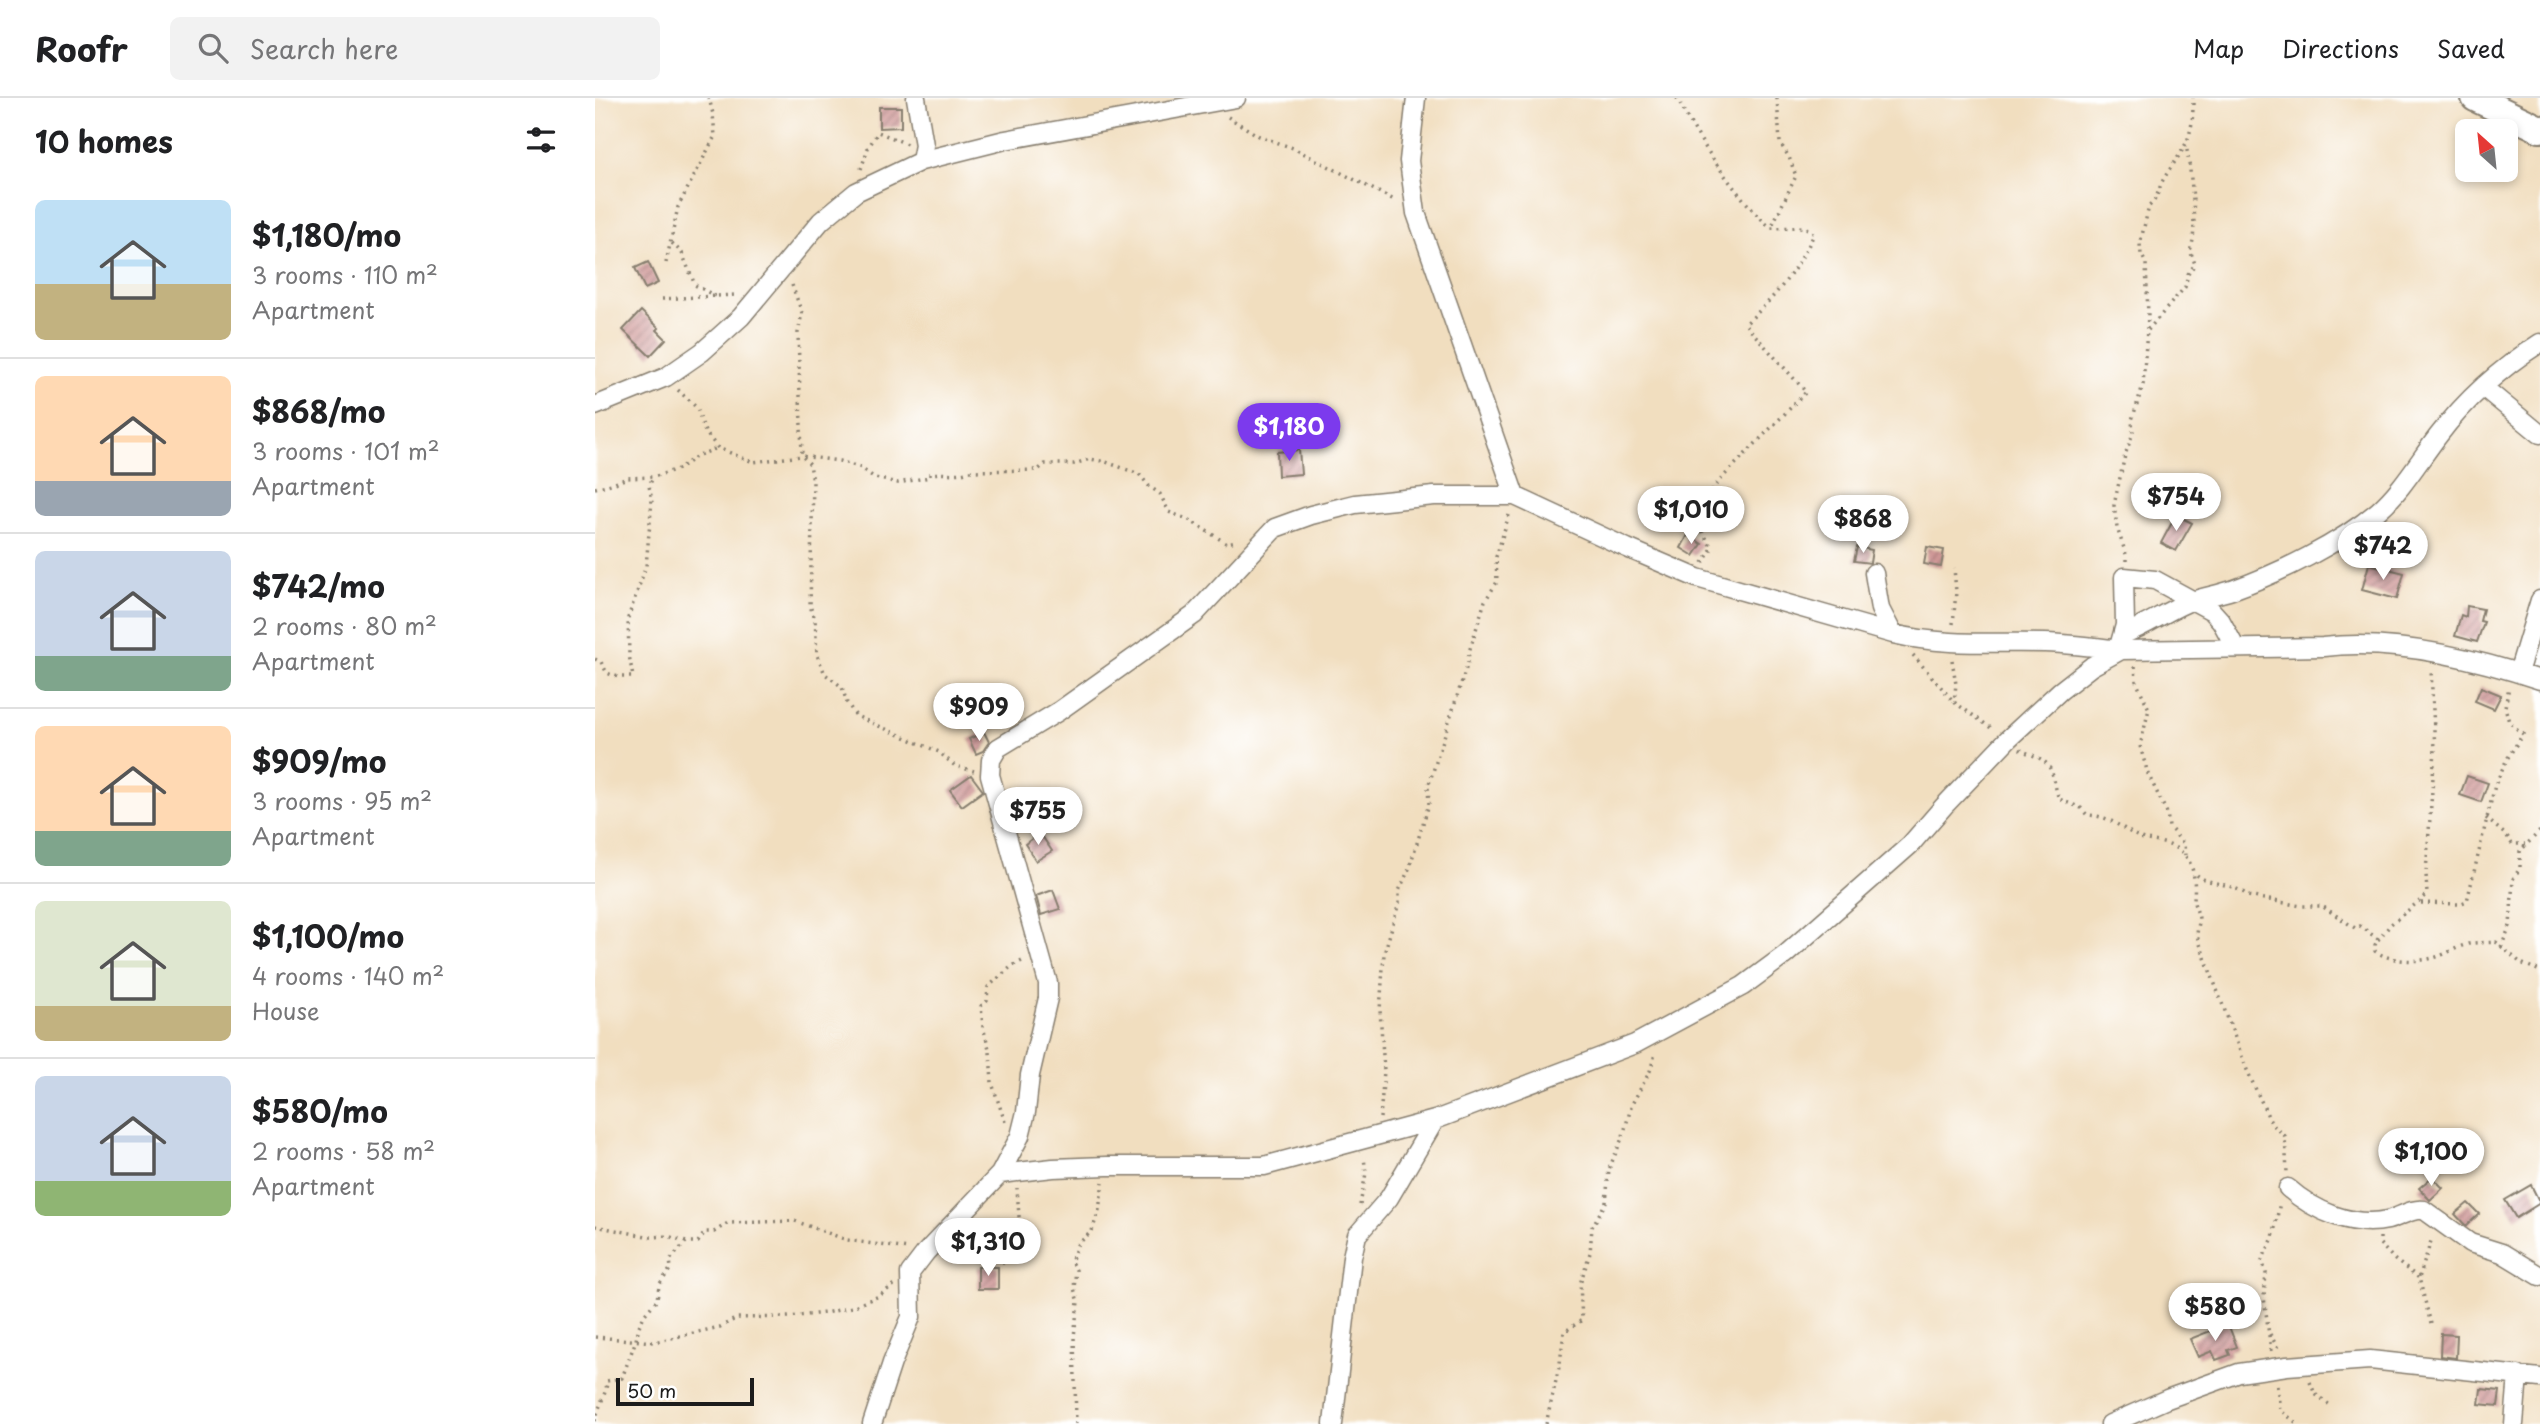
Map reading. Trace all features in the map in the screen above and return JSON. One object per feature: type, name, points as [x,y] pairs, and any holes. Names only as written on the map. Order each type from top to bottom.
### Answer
[{"type":"street","points":[[916,98],[923,153]]},
{"type":"street","points":[[595,405],[666,377],[702,352],[731,326],[821,221],[856,192],[923,153],[1236,98]]},
{"type":"street","points":[[1416,98],[1409,161],[1416,213],[1515,496]]},
{"type":"street","points":[[2475,98],[2540,129]]},
{"type":"street","points":[[1008,1173],[1107,1166],[1264,1166],[1435,1120],[1635,1044],[1661,1031],[1743,986],[1784,956],[1910,845],[2008,739],[2081,675],[2194,600],[2266,576],[2351,531],[2377,511],[2400,490],[2439,435],[2483,387],[2540,343]]},
{"type":"street","points":[[2483,387],[2540,434]]},
{"type":"street","points":[[872,1424],[911,1317],[910,1273],[926,1252],[1008,1173],[1027,1112],[1026,1096],[1048,998],[1048,983],[990,775],[991,760],[998,748],[1059,710],[1194,615],[1275,528],[1311,515],[1355,504],[1434,496],[1515,496],[1697,578],[1923,641],[1952,644],[2235,647],[2323,647],[2354,643],[2488,663],[2540,680]]},
{"type":"street","points":[[1874,573],[1880,609],[1893,634]]},
{"type":"street","points":[[2124,646],[2124,577],[2154,580],[2194,600],[2217,615],[2235,647]]},
{"type":"street","points":[[2514,672],[2533,630],[2540,600]]},
{"type":"street","points":[[1333,1424],[1352,1257],[1357,1235],[1389,1198],[1435,1120]]},
{"type":"street","points":[[2288,1188],[2302,1200],[2325,1212],[2374,1222],[2417,1209],[2424,1210],[2470,1243],[2502,1253],[2540,1276]]},
{"type":"street","points":[[2110,1424],[2167,1399],[2239,1373],[2298,1365],[2370,1360],[2540,1378]]},
{"type":"street","points":[[2514,1424],[2518,1376]]},
{"type":"path","points":[[666,263],[678,207],[715,136],[709,98]]},
{"type":"path","points":[[1677,98],[1749,209],[1771,228],[1805,227],[1814,234],[1806,252],[1767,306],[1745,324],[1806,392],[1719,481],[1696,512],[1699,526],[1712,548],[1697,578]]},
{"type":"path","points":[[1771,228],[1796,176],[1780,143],[1777,98]]},
{"type":"path","points":[[2124,577],[2126,554],[2113,505],[2133,433],[2132,419],[2143,384],[2147,332],[2146,263],[2140,244],[2146,228],[2149,206],[2154,202],[2175,158],[2186,145],[2191,130],[2193,98]]},
{"type":"path","points":[[1197,106],[1229,118],[1259,136],[1293,148],[1416,213]]},
{"type":"path","points":[[856,192],[863,160],[879,132],[923,153]]},
{"type":"path","points":[[2147,332],[2185,287],[2188,274],[2195,264],[2190,250],[2194,243],[2193,205],[2186,145]]},
{"type":"path","points":[[672,243],[682,253],[695,285],[717,297]]},
{"type":"path","points":[[785,264],[801,313],[798,333],[802,456],[810,464],[813,482],[810,606],[815,619],[817,654],[825,674],[842,687],[847,703],[856,716],[939,752],[955,766],[990,775]]},
{"type":"path","points":[[662,299],[761,292]]},
{"type":"path","points":[[666,377],[697,408],[705,432],[718,448],[753,462],[802,456],[839,461],[859,467],[876,478],[898,483],[943,472],[959,475],[969,471],[1038,470],[1045,464],[1064,465],[1090,459],[1139,474],[1160,494],[1169,512],[1189,520],[1226,543],[1241,541]]},
{"type":"path","points":[[595,488],[627,478],[653,477],[678,469],[699,455],[718,448]]},
{"type":"path","points":[[595,659],[601,662],[607,673],[618,677],[633,677],[629,655],[628,618],[646,566],[652,500],[649,486],[653,477]]},
{"type":"path","points":[[1357,1235],[1361,1196],[1374,1136],[1380,1124],[1384,1071],[1380,1010],[1384,954],[1399,903],[1399,891],[1409,869],[1429,804],[1428,787],[1447,723],[1485,601],[1497,582],[1496,557],[1515,496]]},
{"type":"path","points":[[1954,568],[1954,702]]},
{"type":"path","points":[[1893,634],[1954,702],[2029,755],[2044,761],[2052,772],[2059,799],[2081,808],[2087,815],[2118,823],[2141,838],[2164,843],[2185,855]]},
{"type":"path","points":[[2124,646],[2148,709],[2140,746],[2148,774],[2167,813],[2169,827],[2184,844],[2185,855],[2201,879],[2225,884],[2248,896],[2301,906],[2322,906],[2355,928],[2360,926],[2378,939],[2375,951],[2383,957],[2401,960],[2441,956],[2451,949],[2470,944],[2496,942],[2521,963],[2540,971]]},
{"type":"path","points":[[2375,945],[2384,931],[2427,895],[2426,872],[2434,771],[2431,653]]},
{"type":"path","points":[[2419,903],[2459,904],[2467,901],[2495,785],[2523,734],[2509,722],[2505,706],[2514,672]]},
{"type":"path","points":[[2486,818],[2507,836],[2512,844],[2527,844]]},
{"type":"path","points":[[2501,947],[2510,926],[2513,879],[2520,868],[2520,851],[2540,831]]},
{"type":"path","points":[[2195,873],[2193,902],[2199,919],[2197,936],[2247,1070],[2271,1123],[2284,1136],[2288,1188],[2282,1193],[2273,1238],[2262,1260],[2266,1273],[2264,1297],[2280,1410],[2298,1424]]},
{"type":"path","points":[[1013,1151],[992,1083],[991,1052],[982,1027],[981,1006],[987,1002],[988,987],[1012,966],[1024,960],[1048,983]]},
{"type":"path","points":[[1546,1424],[1564,1332],[1582,1320],[1580,1284],[1590,1253],[1592,1227],[1606,1202],[1609,1169],[1623,1136],[1632,1104],[1650,1071],[1661,1031]]},
{"type":"path","points":[[1076,1424],[1074,1337],[1078,1301],[1074,1288],[1076,1270],[1071,1262],[1077,1245],[1092,1231],[1107,1166]]},
{"type":"path","points":[[1002,1262],[1022,1260],[1008,1173]]},
{"type":"path","points":[[2430,1215],[2434,1229],[2419,1278],[2431,1324]]},
{"type":"path","points":[[595,1226],[650,1237],[668,1236],[686,1242],[698,1242],[705,1232],[714,1232],[728,1223],[795,1221],[847,1240],[926,1252]]},
{"type":"path","points":[[2374,1222],[2380,1236],[2380,1244],[2395,1260],[2419,1278]]},
{"type":"path","points":[[595,1421],[600,1401],[607,1391],[607,1381],[622,1378],[639,1326],[657,1300],[659,1285],[671,1268],[670,1260],[686,1242]]},
{"type":"path","points":[[595,1337],[659,1341],[720,1326],[737,1318],[825,1313],[852,1307],[879,1296],[910,1273]]},
{"type":"path","points":[[2298,1365],[2301,1376],[2310,1382],[2315,1394],[2330,1405]]},
{"type":"building","points":[[879,107],[901,107],[901,127],[879,128]]},
{"type":"building","points":[[648,262],[658,283],[645,289],[635,268]]},
{"type":"building","points":[[641,311],[659,328],[657,330],[666,339],[650,356],[623,330]]},
{"type":"building","points":[[1299,450],[1301,474],[1278,476],[1277,452]]},
{"type":"building","points":[[2176,515],[2192,523],[2176,551],[2161,543]]},
{"type":"building","points":[[1688,535],[1702,544],[1694,556],[1681,548]]},
{"type":"building","points":[[1857,547],[1872,550],[1870,563],[1854,561]]},
{"type":"building","points":[[1927,547],[1944,550],[1941,567],[1924,564]]},
{"type":"building","points":[[2369,564],[2404,573],[2397,599],[2362,590]]},
{"type":"building","points":[[2467,606],[2483,609],[2480,621],[2484,622],[2477,642],[2455,636],[2461,615],[2466,617]]},
{"type":"building","points":[[2481,687],[2501,695],[2494,709],[2475,701]]},
{"type":"building","points":[[984,732],[989,742],[983,751],[976,754],[969,739]]},
{"type":"building","points":[[971,775],[983,791],[962,806],[950,790]]},
{"type":"building","points":[[2467,776],[2488,783],[2481,802],[2460,795]]},
{"type":"building","points":[[1040,833],[1052,851],[1036,861],[1025,844]]},
{"type":"building","points":[[1053,890],[1060,909],[1041,915],[1036,896]]},
{"type":"building","points":[[2432,1177],[2443,1188],[2430,1200],[2419,1188]]},
{"type":"building","points":[[2531,1185],[2540,1203],[2516,1218],[2505,1200]]},
{"type":"building","points":[[2468,1203],[2479,1214],[2466,1226],[2455,1214]]},
{"type":"building","points":[[978,1267],[998,1267],[998,1289],[978,1289]]},
{"type":"building","points":[[2228,1324],[2237,1347],[2228,1350],[2230,1355],[2216,1360],[2212,1351],[2198,1357],[2190,1339]]},
{"type":"building","points":[[2441,1334],[2457,1335],[2456,1358],[2440,1356]]},
{"type":"building","points":[[2481,1389],[2500,1391],[2498,1406],[2479,1404]]}]
